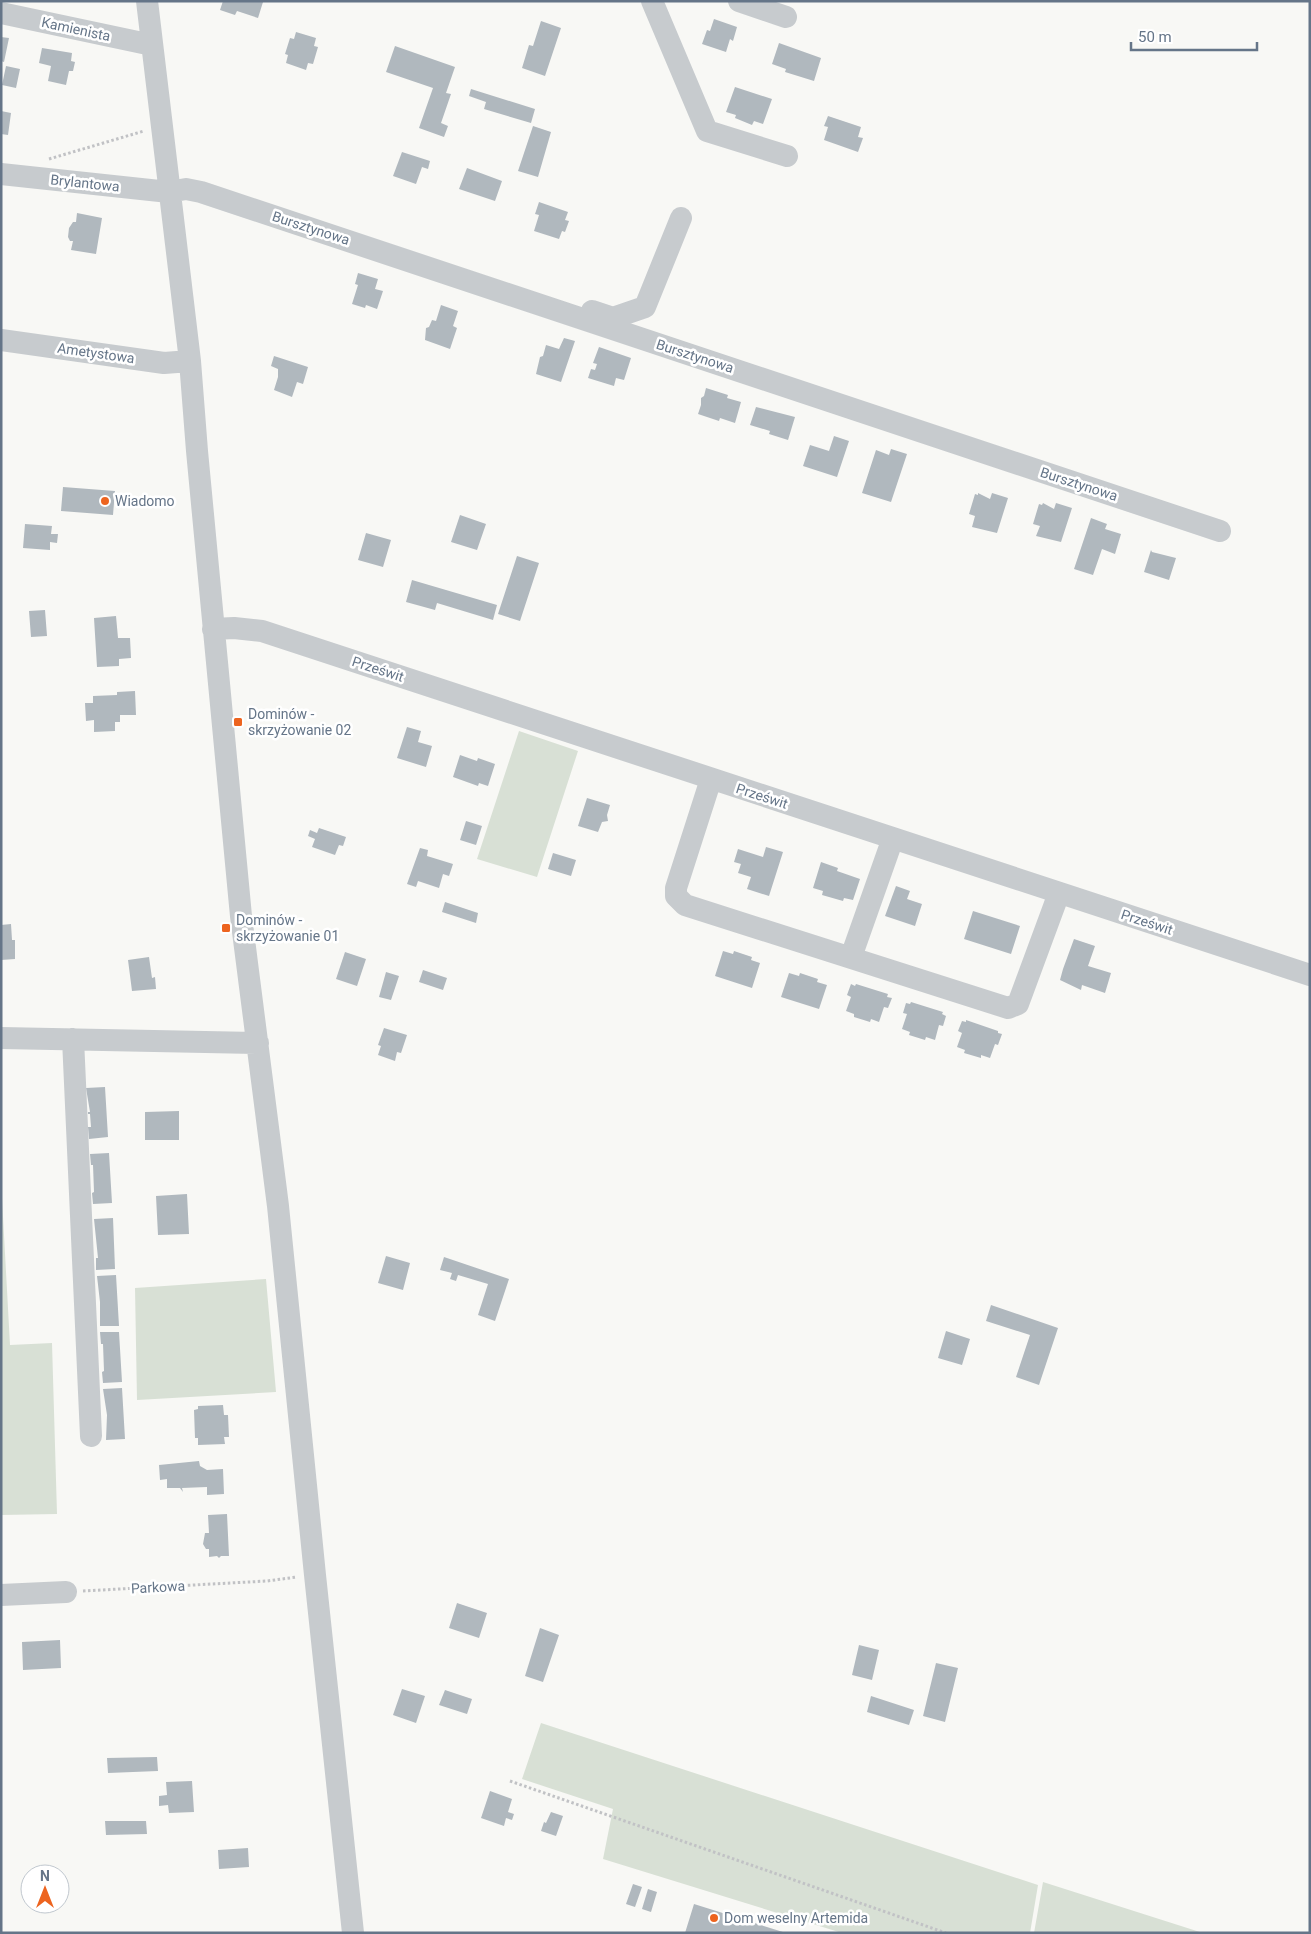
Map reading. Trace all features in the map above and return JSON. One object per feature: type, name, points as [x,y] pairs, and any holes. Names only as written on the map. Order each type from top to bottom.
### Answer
[{"type":"street","points":[[147,1],[190,361],[213,629],[241,916],[278,1206],[315,1575],[354,1933]]},
{"type":"street","points":[[652,1],[707,131],[787,156]]},
{"type":"street","points":[[739,1],[786,17]]},
{"type":"street","name":"Kamienista","points":[[1,13],[152,45]]},
{"type":"street","name":"Brylantowa","points":[[1,174],[168,184]]},
{"type":"street","points":[[168,184],[486,276],[613,318],[645,307],[681,218]]},
{"type":"street","name":"Bursztynowa","points":[[168,184],[202,192],[1220,530]]},
{"type":"street","name":"Ametystowa","points":[[1,340],[164,363],[190,361]]},
{"type":"street","name":"Prześwit","points":[[213,629],[234,628],[262,631],[1310,975]]},
{"type":"street","points":[[711,779],[676,888],[676,896],[685,905],[1008,1008],[1018,1004],[1058,893]]},
{"type":"street","points":[[851,957],[893,838]]},
{"type":"street","points":[[1,1038],[258,1043]]},
{"type":"street","points":[[73,1038],[91,1436]]},
{"type":"street","points":[[1,1595],[66,1592]]},
{"type":"path","name":"Brylantowa","points":[[49,160],[161,125]]},
{"type":"path","name":"Parkowa","points":[[66,1592],[267,1582],[315,1575]]},
{"type":"path","points":[[510,1782],[707,1848],[946,1933]]},
{"type":"shaded area","points":[[519,731],[578,751],[537,877],[477,859]]},
{"type":"shaded area","points":[[1,1180],[10,1345],[52,1343],[57,1514],[1,1515]]},
{"type":"shaded area","points":[[266,1279],[276,1392],[137,1400],[135,1288]]},
{"type":"shaded area","points":[[541,1723],[1038,1885],[1030,1933],[842,1933],[603,1859],[613,1809],[522,1779]]},
{"type":"shaded area","points":[[1043,1882],[1203,1933],[1034,1933]]},
{"type":"building","points":[[223,1],[263,2],[258,18],[237,11],[235,15],[220,10]]},
{"type":"building","points":[[714,19],[737,27],[733,41],[730,39],[726,52],[702,44],[707,30],[710,31]]},
{"type":"building","points":[[541,21],[561,28],[545,76],[522,68],[529,45],[533,46]]},
{"type":"building","points":[[296,32],[316,38],[314,46],[318,47],[313,64],[308,63],[306,70],[286,63],[288,55],[285,54],[290,38],[294,39]]},
{"type":"building","points":[[1,37],[9,38],[4,62],[1,61]]},
{"type":"building","points":[[779,43],[821,58],[814,81],[785,72],[786,69],[772,64]]},
{"type":"building","points":[[395,46],[455,67],[446,93],[451,94],[441,123],[448,126],[444,137],[419,128],[433,88],[386,72]]},
{"type":"building","points":[[42,48],[72,53],[71,61],[75,62],[73,71],[69,71],[66,85],[48,81],[51,66],[39,63]]},
{"type":"building","points":[[6,66],[20,69],[16,88],[2,85]]},
{"type":"building","points":[[735,87],[772,99],[763,124],[754,121],[752,125],[735,118],[736,115],[726,112]]},
{"type":"building","points":[[471,89],[535,109],[531,123],[484,109],[486,102],[469,96]]},
{"type":"building","points":[[1,111],[11,113],[8,135],[1,134]]},
{"type":"building","points":[[828,116],[861,127],[858,137],[863,138],[858,152],[824,140],[828,127],[824,126]]},
{"type":"building","points":[[533,126],[551,132],[538,177],[518,171]]},
{"type":"building","points":[[402,152],[430,161],[428,169],[422,167],[416,184],[393,176]]},
{"type":"building","points":[[467,168],[502,181],[495,201],[459,189]]},
{"type":"building","points":[[539,202],[568,212],[565,220],[569,221],[565,232],[562,231],[559,239],[534,231],[539,215],[535,214]]},
{"type":"building","points":[[77,213],[102,218],[96,254],[71,250],[73,241],[70,241],[68,237],[69,228],[73,222],[76,222]]},
{"type":"building","points":[[358,273],[378,279],[375,289],[383,291],[377,309],[366,305],[365,308],[352,304],[358,285],[355,284]]},
{"type":"building","points":[[441,305],[458,311],[453,326],[457,328],[450,349],[425,340],[426,328],[429,327],[432,320],[436,321]]},
{"type":"building","points":[[564,338],[575,341],[561,382],[536,374],[540,357],[543,356],[546,345],[559,349]]},
{"type":"building","points":[[599,347],[631,358],[624,380],[616,378],[614,386],[588,378],[591,369],[595,370],[597,364],[593,363]]},
{"type":"building","points":[[274,356],[308,367],[303,384],[297,382],[292,397],[274,390],[278,369],[271,366]]},
{"type":"building","points":[[706,388],[728,395],[727,398],[741,402],[735,423],[720,418],[719,421],[698,414],[701,398],[704,396]]},
{"type":"building","points":[[756,407],[795,417],[788,440],[769,434],[770,431],[750,425]]},
{"type":"building","points":[[834,436],[849,441],[837,477],[803,466],[810,445],[829,451]]},
{"type":"building","points":[[891,449],[907,454],[891,502],[862,493],[876,450],[889,455]]},
{"type":"building","points":[[63,487],[115,491],[113,515],[61,511]]},
{"type":"building","points":[[978,493],[990,499],[992,493],[1008,498],[997,533],[972,527],[975,516],[969,514],[975,494],[978,495]]},
{"type":"building","points":[[1043,503],[1054,509],[1056,503],[1072,508],[1061,542],[1036,536],[1040,526],[1033,524],[1039,504],[1042,505]]},
{"type":"building","points":[[460,515],[486,524],[477,550],[451,542]]},
{"type":"building","points":[[1091,518],[1107,524],[1105,529],[1121,534],[1115,554],[1102,549],[1093,575],[1074,569]]},
{"type":"building","points":[[25,524],[52,526],[51,534],[58,534],[57,543],[50,542],[50,550],[23,548]]},
{"type":"building","points":[[366,533],[391,540],[383,567],[358,560]]},
{"type":"building","points":[[1151,550],[1152,552],[1176,558],[1169,580],[1144,572]]},
{"type":"building","points":[[517,556],[539,563],[520,621],[498,614]]},
{"type":"building","points":[[412,580],[497,605],[493,620],[437,603],[435,610],[406,602]]},
{"type":"building","points":[[45,610],[47,636],[31,637],[29,611]]},
{"type":"building","points":[[116,616],[118,638],[130,638],[131,658],[119,659],[119,666],[97,667],[94,618]]},
{"type":"building","points":[[135,691],[136,715],[120,715],[120,722],[115,722],[115,731],[94,732],[94,720],[86,721],[85,703],[93,703],[93,696],[117,695],[117,692]]},
{"type":"building","points":[[407,727],[421,731],[418,742],[432,746],[426,767],[397,758]]},
{"type":"building","points":[[460,755],[477,761],[478,758],[495,764],[488,786],[479,783],[478,786],[453,777]]},
{"type":"building","points":[[587,798],[610,805],[607,815],[608,821],[602,822],[598,832],[578,826]]},
{"type":"building","points":[[466,821],[482,826],[476,845],[460,840]]},
{"type":"building","points":[[319,828],[346,837],[343,846],[339,845],[335,855],[312,847],[315,839],[308,836],[310,830],[317,833]]},
{"type":"building","points":[[766,847],[783,852],[769,896],[747,889],[751,877],[738,873],[741,864],[734,862],[738,849],[763,857]]},
{"type":"building","points":[[420,848],[428,850],[427,856],[453,864],[449,876],[443,874],[439,888],[418,881],[416,887],[407,884]]},
{"type":"building","points":[[553,853],[576,860],[571,876],[548,869]]},
{"type":"building","points":[[821,862],[838,868],[837,871],[860,879],[853,900],[844,898],[843,901],[822,895],[823,891],[813,888]]},
{"type":"building","points":[[896,886],[910,891],[907,899],[922,904],[915,926],[885,916]]},
{"type":"building","points":[[445,902],[478,913],[476,923],[442,912]]},
{"type":"building","points":[[973,911],[1020,926],[1011,954],[964,939]]},
{"type":"building","points":[[11,924],[12,940],[15,940],[15,959],[1,960],[1,925]]},
{"type":"building","points":[[1074,939],[1095,946],[1088,966],[1111,973],[1105,993],[1082,985],[1081,990],[1060,980]]},
{"type":"building","points":[[723,951],[733,954],[734,951],[752,957],[751,960],[760,963],[752,988],[715,976]]},
{"type":"building","points":[[345,952],[366,959],[357,986],[336,979]]},
{"type":"building","points":[[149,957],[152,978],[155,977],[156,989],[132,991],[128,960]]},
{"type":"building","points":[[423,970],[447,978],[443,990],[419,982]]},
{"type":"building","points":[[386,972],[399,976],[391,1000],[379,997]]},
{"type":"building","points":[[789,973],[799,976],[800,973],[818,979],[817,982],[827,985],[819,1009],[781,997]]},
{"type":"building","points":[[851,984],[888,994],[887,997],[892,998],[888,1008],[884,1007],[879,1022],[871,1019],[870,1022],[854,1017],[854,1014],[846,1011],[851,997],[847,995]]},
{"type":"building","points":[[911,1002],[943,1012],[942,1014],[946,1016],[943,1026],[939,1025],[935,1040],[926,1037],[925,1040],[909,1035],[910,1032],[902,1029],[907,1014],[903,1013],[906,1003],[910,1004]]},
{"type":"building","points":[[966,1020],[1002,1034],[998,1045],[995,1044],[990,1058],[981,1055],[981,1058],[964,1053],[965,1050],[957,1047],[962,1033],[958,1031],[962,1021],[966,1022]]},
{"type":"building","points":[[384,1028],[407,1035],[401,1053],[397,1052],[395,1061],[378,1055],[381,1046],[378,1045]]},
{"type":"building","points":[[105,1087],[108,1137],[89,1139],[88,1127],[91,1127],[86,1088]]},
{"type":"building","points":[[179,1111],[179,1140],[145,1140],[145,1112]]},
{"type":"building","points":[[109,1153],[112,1203],[93,1204],[93,1165],[91,1165],[90,1154]]},
{"type":"building","points":[[187,1194],[189,1234],[158,1235],[156,1196]]},
{"type":"building","points":[[113,1218],[115,1269],[96,1270],[96,1258],[98,1258],[94,1219]]},
{"type":"building","points":[[386,1256],[410,1263],[403,1290],[378,1283]]},
{"type":"building","points":[[444,1257],[509,1279],[495,1321],[478,1315],[488,1284],[458,1275],[456,1281],[450,1279],[452,1273],[440,1270]]},
{"type":"building","points":[[116,1275],[119,1326],[100,1326],[97,1276]]},
{"type":"building","points":[[991,1305],[1058,1328],[1039,1385],[1016,1377],[1030,1335],[986,1321]]},
{"type":"building","points":[[946,1331],[970,1339],[962,1365],[938,1358]]},
{"type":"building","points":[[100,1332],[119,1332],[122,1382],[103,1383],[103,1344],[101,1344]]},
{"type":"building","points":[[122,1388],[125,1439],[106,1440],[107,1415],[103,1389]]},
{"type":"building","points":[[223,1405],[224,1415],[228,1415],[229,1437],[224,1437],[225,1444],[198,1445],[198,1438],[195,1438],[194,1410],[198,1409],[198,1406]]},
{"type":"building","points":[[199,1461],[200,1466],[207,1470],[223,1469],[224,1494],[207,1495],[207,1487],[182,1488],[183,1492],[180,1488],[167,1488],[167,1479],[160,1480],[159,1465]]},
{"type":"building","points":[[227,1514],[229,1556],[209,1557],[209,1549],[206,1549],[203,1544],[205,1533],[209,1533],[208,1515]]},
{"type":"building","points":[[457,1603],[487,1613],[479,1638],[449,1628]]},
{"type":"building","points":[[540,1628],[559,1635],[543,1682],[525,1676]]},
{"type":"building","points":[[60,1640],[61,1668],[23,1670],[22,1642]]},
{"type":"building","points":[[859,1645],[879,1650],[872,1680],[852,1675]]},
{"type":"building","points":[[936,1663],[958,1668],[945,1722],[923,1716]]},
{"type":"building","points":[[402,1689],[425,1696],[416,1723],[393,1715]]},
{"type":"building","points":[[445,1690],[472,1699],[467,1714],[439,1705]]},
{"type":"building","points":[[871,1696],[914,1710],[909,1725],[867,1712]]},
{"type":"building","points":[[157,1757],[158,1771],[108,1773],[107,1758]]},
{"type":"building","points":[[192,1781],[194,1812],[169,1813],[168,1805],[159,1806],[159,1796],[167,1795],[166,1782]]},
{"type":"building","points":[[490,1791],[512,1799],[508,1812],[514,1814],[512,1820],[506,1818],[504,1826],[481,1818]]},
{"type":"building","points":[[551,1812],[563,1816],[556,1836],[541,1831],[544,1822],[546,1823]]},
{"type":"building","points":[[105,1821],[146,1821],[147,1834],[106,1835]]},
{"type":"building","points":[[248,1848],[249,1867],[219,1869],[218,1850]]},
{"type":"building","points":[[633,1884],[642,1887],[635,1907],[626,1904]]},
{"type":"building","points":[[648,1889],[657,1892],[651,1912],[642,1909]]},
{"type":"building","name":"Dom weselny Artemida","points":[[694,1904],[783,1932],[783,1933],[685,1933]]},
{"type":"place","name":"Wiadomo","points":[[105,501]]},
{"type":"place","name":"Dominów - skrzyżowanie 02","points":[[238,722]]},
{"type":"place","name":"Dominów - skrzyżowanie 01","points":[[226,928]]},
{"type":"place","name":"Dom weselny Artemida","points":[[714,1918]]}]
